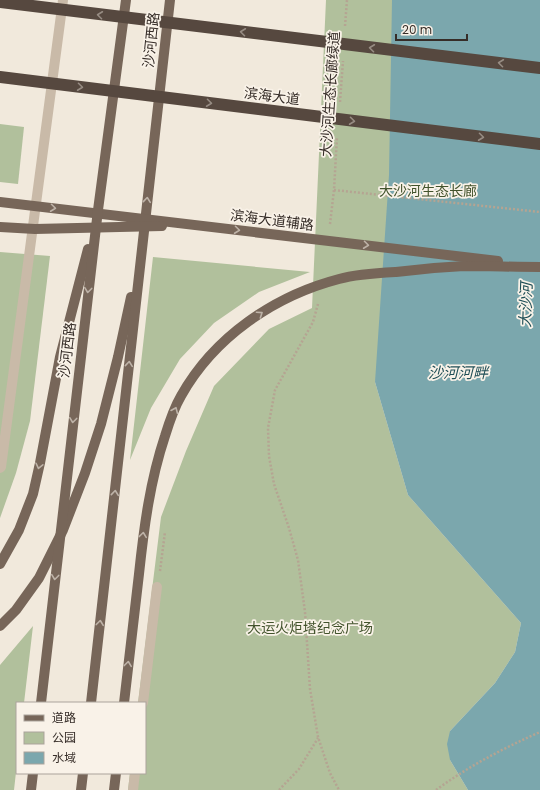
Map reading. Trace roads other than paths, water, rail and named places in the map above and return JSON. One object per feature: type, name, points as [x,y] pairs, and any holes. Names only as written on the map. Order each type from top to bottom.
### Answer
[{"type":"highway","points":[[0,2],[540,68]]},
{"type":"highway","name":"滨海大道","points":[[0,77],[540,144]]},
{"type":"main road","name":"沙河西路","points":[[41,702],[98,210],[126,0]]},
{"type":"main road","name":"沙河西路","points":[[91,702],[170,0]]},
{"type":"main road","name":"滨海大道辅路","points":[[0,202],[540,267]]},
{"type":"main road","points":[[0,564],[19,530],[33,494],[60,357],[98,210]]},
{"type":"main road","points":[[0,227],[175,226],[219,228]]},
{"type":"main road","points":[[0,626],[16,610],[39,578],[63,530],[85,473],[101,424],[118,358],[143,238]]},
{"type":"main road","points":[[124,702],[145,522],[157,458],[180,397],[196,373],[212,354],[234,333],[258,314],[283,299],[310,287],[340,279],[375,274],[465,266],[540,267]]},
{"type":"main road","points":[[31,790],[33,774]]},
{"type":"main road","points":[[81,790],[83,774]]},
{"type":"main road","points":[[114,790],[116,774]]},
{"type":"lane","points":[[0,468],[63,0]]},
{"type":"lane","points":[[143,702],[157,587]]},
{"type":"lane","points":[[133,790],[135,774]]},
{"type":"water","name":"沙河河畔","points":[[392,0],[540,0],[540,790],[468,790],[450,760],[447,744],[450,731],[495,683],[515,652],[521,623],[408,495],[375,382],[389,175]]},
{"type":"park label","name":"大沙河生态长廊","points":[[428,191]]},
{"type":"park label","name":"大运火炬塔纪念广场","points":[[310,628]]},
{"type":"water label","name":"大沙河","points":[[526,305]]}]
